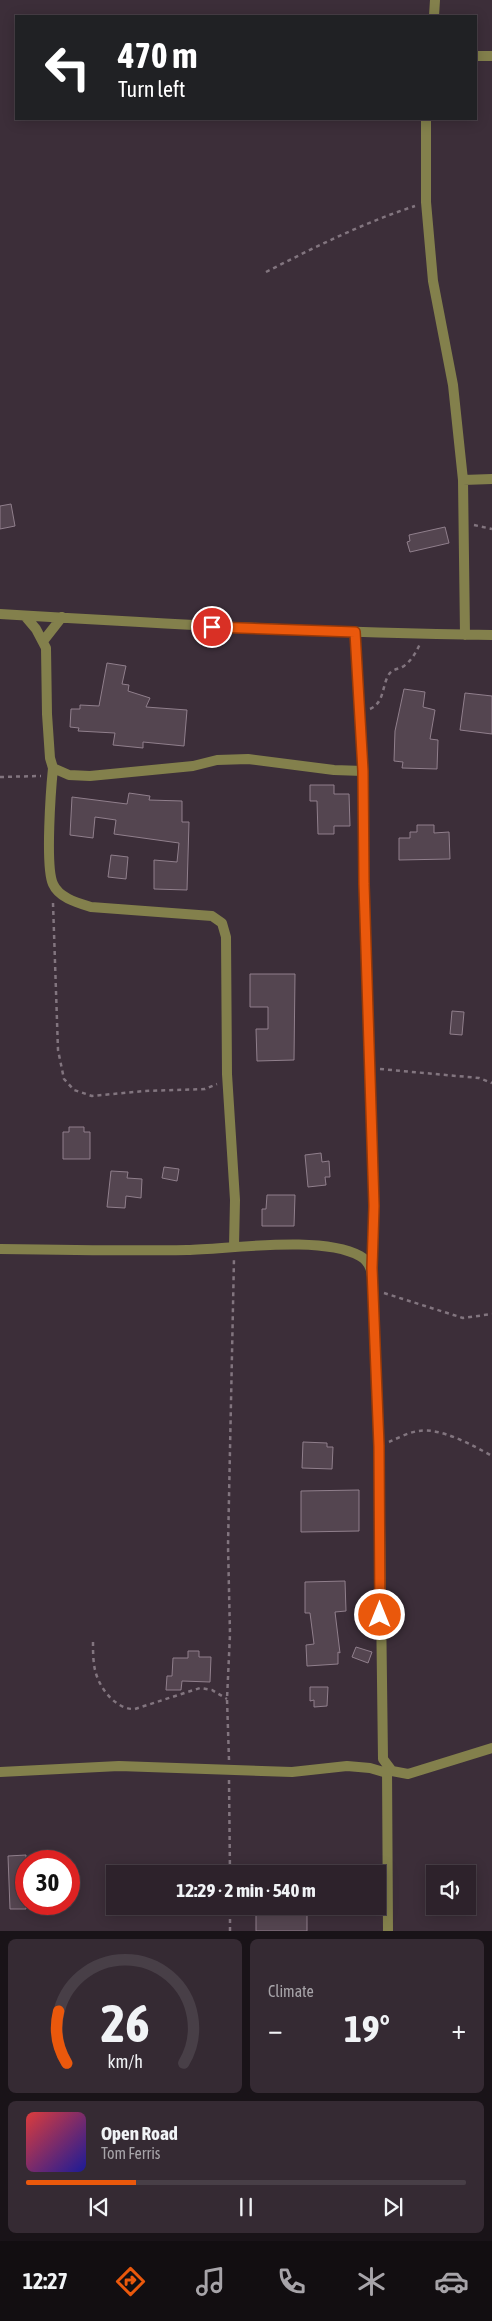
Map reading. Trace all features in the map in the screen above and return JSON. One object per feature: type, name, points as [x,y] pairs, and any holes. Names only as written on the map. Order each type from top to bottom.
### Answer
[{"type":"street","points":[[434,15],[435,0]]},
{"type":"street","points":[[477,56],[492,56]]},
{"type":"street","points":[[426,120],[426,202],[433,281],[453,385],[463,480],[465,635]]},
{"type":"street","points":[[463,480],[492,479]]},
{"type":"street","points":[[0,614],[62,616],[230,628],[492,635]]},
{"type":"street","points":[[25,616],[44,640],[46,648],[47,714],[50,758],[53,772],[49,821],[53,884],[63,895],[75,902],[92,907],[212,916],[222,923],[226,936],[228,968],[227,1074],[235,1200],[234,1246]]},
{"type":"street","points":[[44,640],[62,616]]},
{"type":"street","points":[[355,632],[363,771],[364,884],[374,1206],[372,1268],[379,1446],[383,1759],[387,1770],[388,1931]]},
{"type":"street","points":[[53,772],[90,776],[192,766],[216,760],[248,759],[334,770],[363,771]]},
{"type":"street","points":[[0,1249],[189,1250],[234,1246],[317,1246],[345,1250],[362,1257],[372,1268]]},
{"type":"street","points":[[0,1772],[119,1766],[292,1772],[347,1766],[408,1774],[492,1748]]},
{"type":"path","points":[[266,272],[374,221],[426,202]]},
{"type":"path","points":[[464,522],[486,529],[492,528]]},
{"type":"path","points":[[359,713],[374,707],[381,698],[388,675],[392,670],[403,667],[413,657],[426,634]]},
{"type":"path","points":[[0,777],[53,772]]},
{"type":"path","points":[[53,884],[58,1050],[64,1078],[74,1090],[92,1096],[144,1091],[205,1089],[216,1085],[227,1074]]},
{"type":"path","points":[[369,1069],[479,1078],[492,1083]]},
{"type":"path","points":[[230,1865],[228,1791],[230,1771],[227,1699],[230,1634],[228,1546],[234,1246]]},
{"type":"path","points":[[373,1289],[463,1318],[492,1314]]},
{"type":"path","points":[[379,1446],[419,1430],[436,1432],[474,1446],[492,1456]]},
{"type":"path","points":[[93,1642],[95,1671],[103,1688],[119,1706],[125,1709],[134,1709],[200,1688],[212,1690],[227,1699]]},
{"type":"path","points":[[230,1915],[230,1931]]},
{"type":"building","points":[[11,504],[15,526],[0,529],[0,506]]},
{"type":"building","points":[[445,527],[449,543],[410,552],[407,542],[410,541],[409,535]]},
{"type":"building","points":[[107,663],[126,666],[122,684],[129,685],[128,691],[150,698],[146,707],[187,710],[184,746],[143,742],[143,748],[113,745],[115,733],[78,731],[79,728],[70,727],[71,709],[80,709],[80,705],[99,706]]},
{"type":"building","points":[[404,689],[425,692],[423,707],[435,710],[430,739],[438,740],[437,769],[402,768],[403,762],[394,761],[395,731]]},
{"type":"building","points":[[465,693],[492,696],[492,734],[460,730]]},
{"type":"building","points":[[310,785],[334,785],[334,794],[349,794],[350,826],[334,826],[334,834],[318,834],[317,801],[310,801]]},
{"type":"building","points":[[129,793],[150,796],[149,800],[182,801],[182,822],[189,822],[187,890],[154,889],[154,860],[177,862],[179,843],[114,834],[116,820],[95,817],[93,838],[70,835],[72,797],[127,804]]},
{"type":"building","points":[[417,825],[434,825],[434,833],[449,832],[450,859],[399,860],[399,838],[410,838],[410,832],[417,832]]},
{"type":"building","points":[[111,855],[128,857],[126,879],[108,877]]},
{"type":"building","points":[[250,974],[295,974],[294,1060],[257,1061],[256,1029],[268,1029],[268,1007],[250,1007]]},
{"type":"building","points":[[452,1011],[464,1012],[462,1035],[450,1034]]},
{"type":"building","points":[[69,1127],[84,1127],[84,1132],[90,1132],[90,1159],[63,1159],[63,1132],[69,1132]]},
{"type":"building","points":[[321,1153],[322,1162],[329,1161],[330,1177],[325,1177],[326,1185],[308,1187],[305,1155]]},
{"type":"building","points":[[164,1167],[179,1169],[177,1181],[162,1178]]},
{"type":"building","points":[[111,1171],[128,1172],[127,1178],[142,1179],[141,1198],[126,1196],[125,1208],[107,1207]]},
{"type":"building","points":[[267,1195],[295,1195],[294,1226],[262,1226],[262,1209],[266,1209]]},
{"type":"building","points":[[303,1442],[327,1443],[327,1447],[333,1447],[332,1469],[302,1468]]},
{"type":"building","points":[[359,1490],[359,1531],[301,1532],[301,1491]]},
{"type":"building","points":[[345,1581],[346,1611],[335,1612],[340,1653],[338,1652],[338,1664],[307,1666],[306,1645],[314,1644],[310,1613],[305,1613],[305,1582]]},
{"type":"building","points":[[356,1647],[372,1652],[368,1663],[352,1657]]},
{"type":"building","points":[[188,1651],[199,1651],[199,1657],[211,1657],[210,1682],[182,1681],[181,1690],[166,1690],[167,1676],[172,1676],[173,1658],[188,1658]]},
{"type":"building","points":[[310,1687],[328,1687],[327,1706],[314,1707],[314,1700],[310,1701]]},
{"type":"building","points":[[8,1856],[15,1856],[15,1909],[10,1909]]},
{"type":"building","points":[[256,1915],[307,1915],[307,1931],[256,1931]]},
{"type":"route","points":[[212,627],[355,632],[363,771],[364,884],[374,1206],[372,1268],[379,1446],[380,1615]]}]
